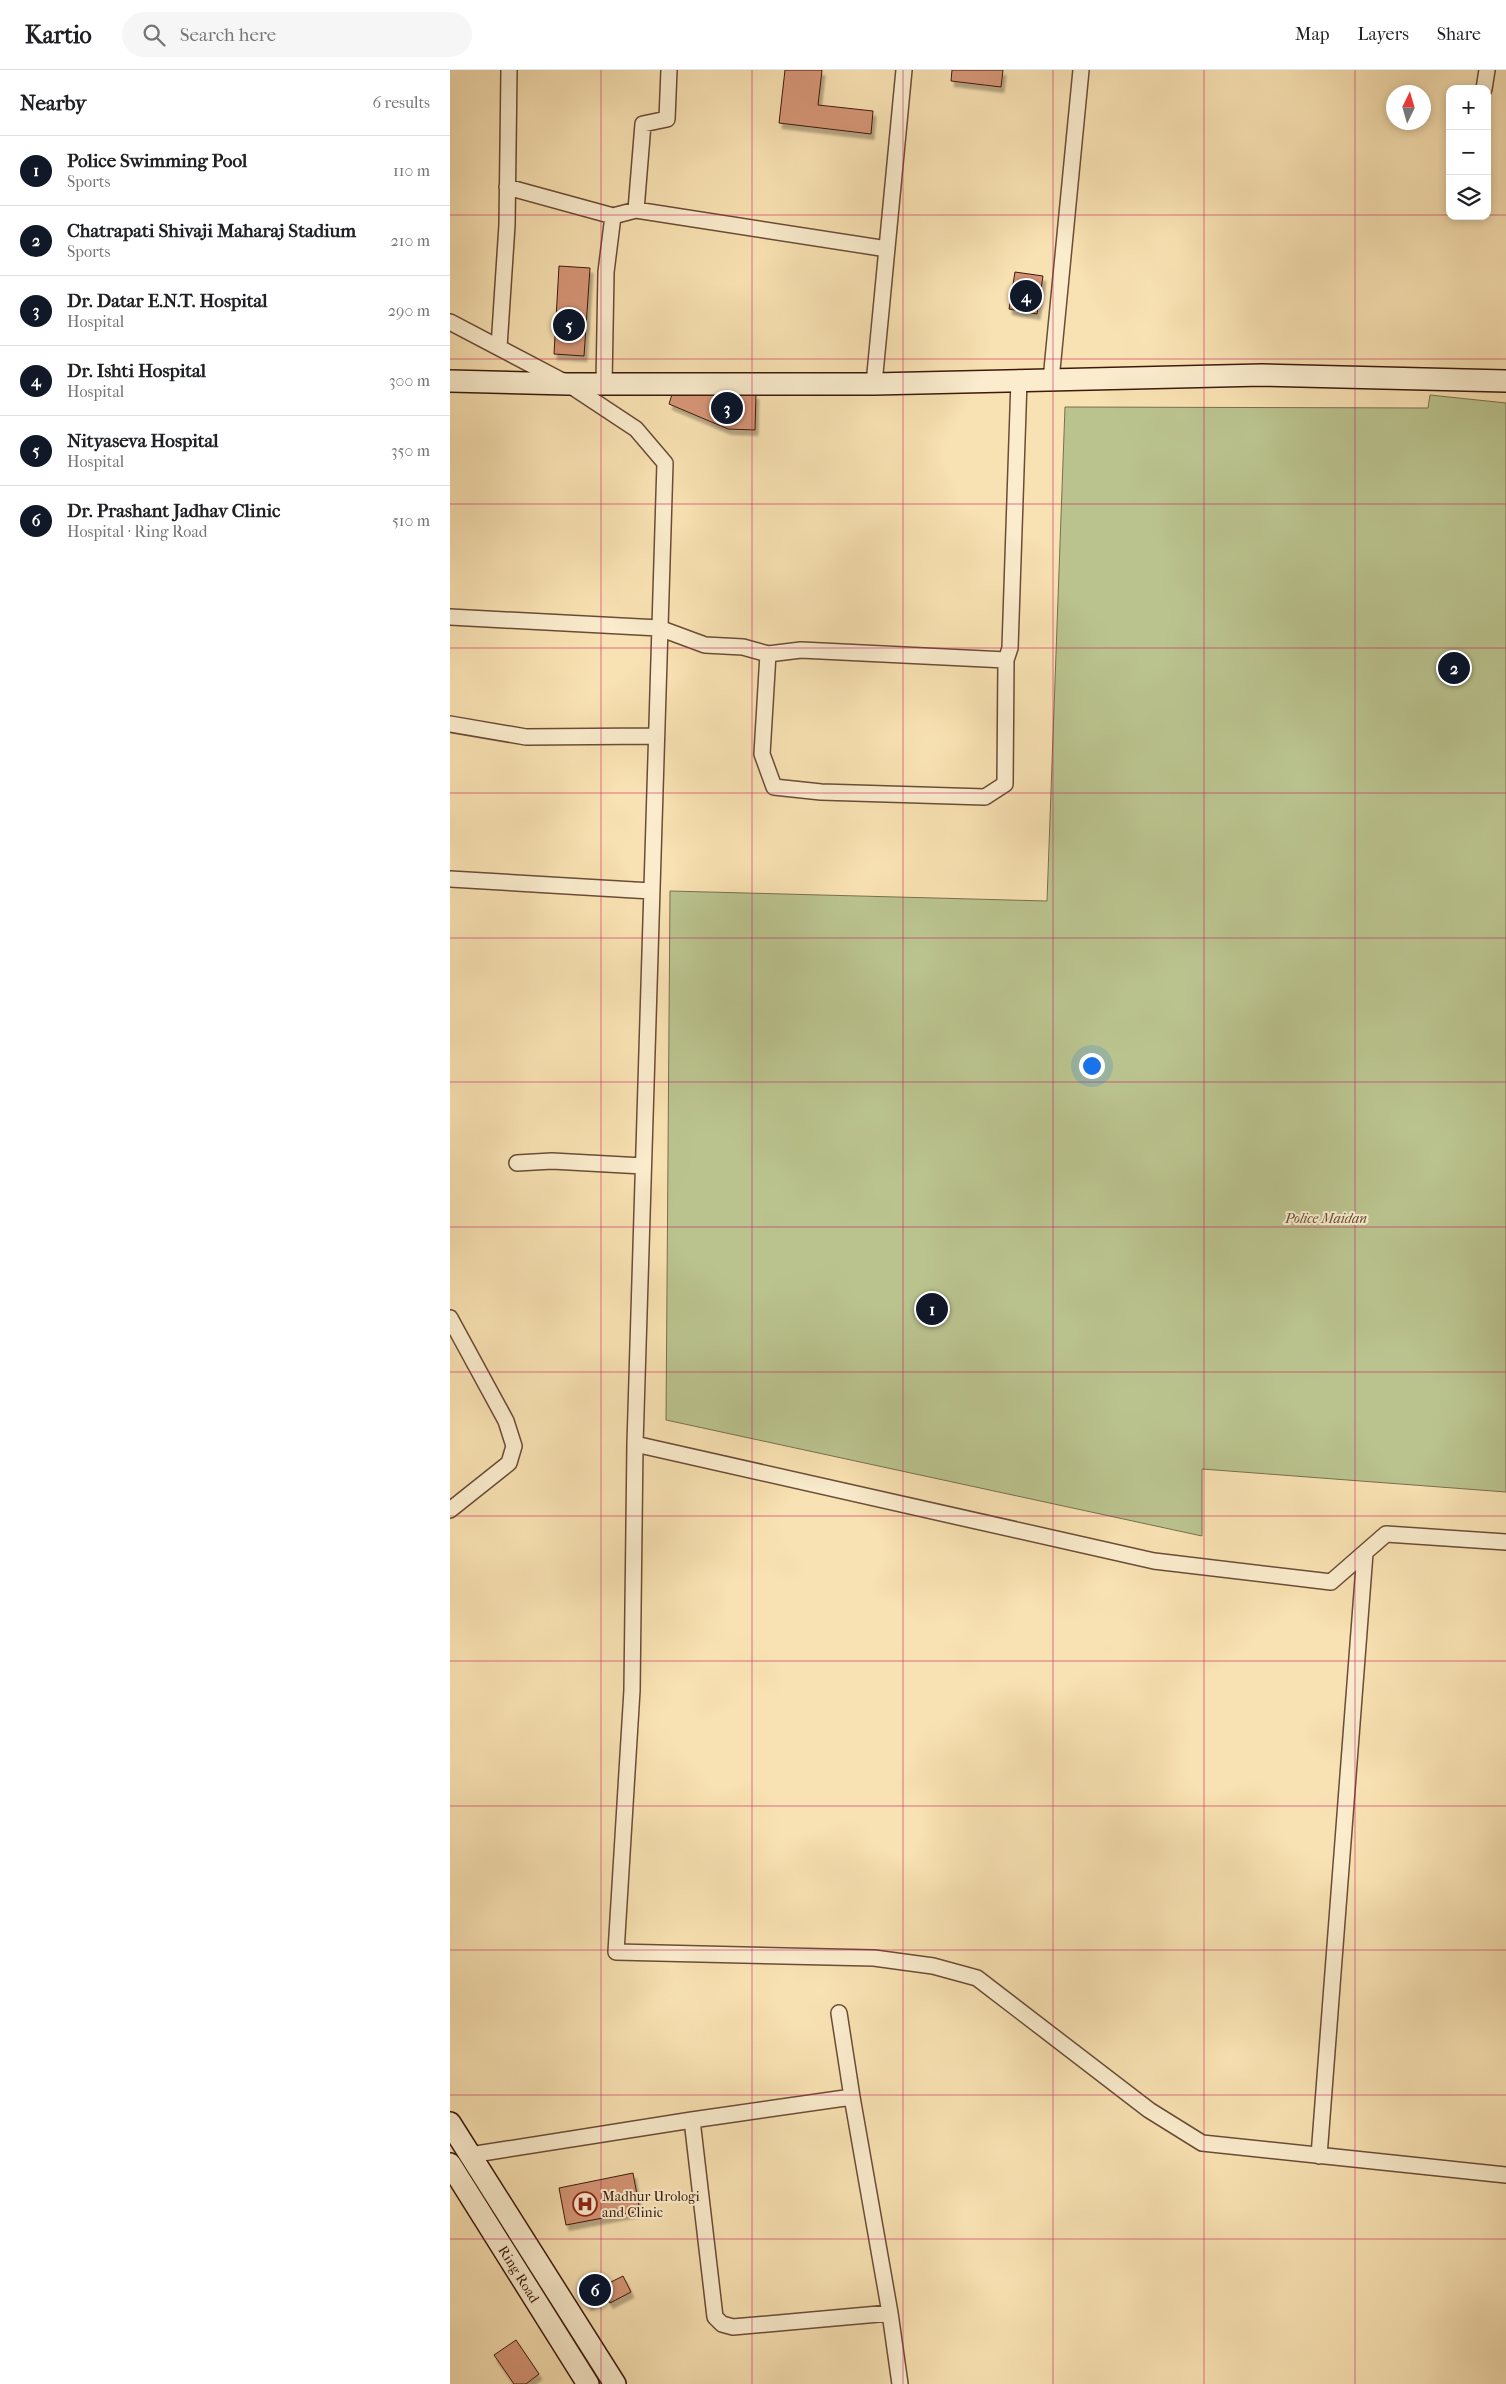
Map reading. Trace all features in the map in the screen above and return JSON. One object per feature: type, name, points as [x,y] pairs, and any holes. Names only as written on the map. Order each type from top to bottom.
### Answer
[{"type":"street","points":[[499,347],[507,226],[509,70]]},
{"type":"street","points":[[636,210],[643,124],[667,119],[669,70]]},
{"type":"street","points":[[874,384],[904,70]]},
{"type":"street","points":[[1051,380],[1081,70]]},
{"type":"street","points":[[1485,85],[1487,70]]},
{"type":"street","points":[[507,187],[613,216],[636,210],[887,249]]},
{"type":"street","points":[[604,384],[606,272],[613,216]]},
{"type":"street","points":[[450,322],[568,384],[636,430],[665,463],[655,736],[635,1444],[632,1690],[616,1952],[874,1958],[933,1966],[977,1978],[1149,2110],[1202,2142],[1506,2175]]},
{"type":"street","points":[[450,381],[568,384],[874,384],[1262,375],[1506,381]]},
{"type":"street","points":[[768,654],[762,754],[774,787],[821,792],[985,797],[1005,784],[1006,660],[1010,648],[1019,380]]},
{"type":"street","points":[[450,617],[659,628],[705,645],[743,647],[768,654],[800,650],[1006,660]]},
{"type":"street","points":[[450,724],[526,736],[655,736]]},
{"type":"street","points":[[450,879],[651,890]]},
{"type":"street","points":[[517,1163],[552,1161],[643,1166]]},
{"type":"street","points":[[450,1318],[506,1421],[514,1446],[509,1462],[450,1510]]},
{"type":"street","points":[[635,1444],[1154,1561],[1331,1582],[1386,1534],[1506,1542]]},
{"type":"street","points":[[1319,2156],[1365,1553]]},
{"type":"street","points":[[840,2013],[852,2097],[890,2312],[900,2384]]},
{"type":"street","points":[[470,2155],[852,2097]]},
{"type":"street","points":[[692,2120],[715,2317],[722,2324],[733,2327],[890,2312]]},
{"type":"street","points":[[450,2123],[615,2384]]},
{"type":"street","name":"Ring Road","points":[[450,2164],[588,2384]]},
{"type":"green space","name":"Police Maidan","points":[[1430,395],[1506,403],[1506,1492],[1202,1469],[1202,1536],[666,1420],[670,891],[1047,901],[1065,407],[1428,408]]},
{"type":"building","points":[[785,70],[822,70],[818,105],[873,111],[871,134],[779,123]]},
{"type":"building","points":[[952,70],[1003,70],[1001,87],[951,81]]},
{"type":"building","points":[[559,266],[590,268],[584,356],[554,354]]},
{"type":"building","points":[[1015,272],[1043,276],[1037,314],[1009,309]]},
{"type":"building","points":[[673,391],[756,394],[755,430],[728,429],[669,404]]},
{"type":"building","points":[[633,2173],[640,2211],[566,2225],[559,2188]]},
{"type":"building","points":[[623,2276],[631,2292],[610,2303],[606,2296],[588,2305],[579,2289],[601,2277],[605,2285]]},
{"type":"building","points":[[516,2340],[539,2374],[526,2384],[514,2384],[494,2355]]},
{"type":"place","name":"Dr. Ishti Hospital","points":[[1026,296]]},
{"type":"place","name":"Nityaseva Hospital","points":[[569,325]]},
{"type":"place","name":"Dr. Datar E.N.T. Hospital","points":[[727,408]]},
{"type":"place","name":"Chatrapati Shivaji Maharaj Stadium","points":[[1454,668]]},
{"type":"place","name":"Police Swimming Pool","points":[[932,1309]]},
{"type":"place","name":"Madhur Urologi and Clinic","points":[[585,2204]]},
{"type":"place","name":"Dr. Prashant Jadhav Clinic","points":[[595,2290]]}]
